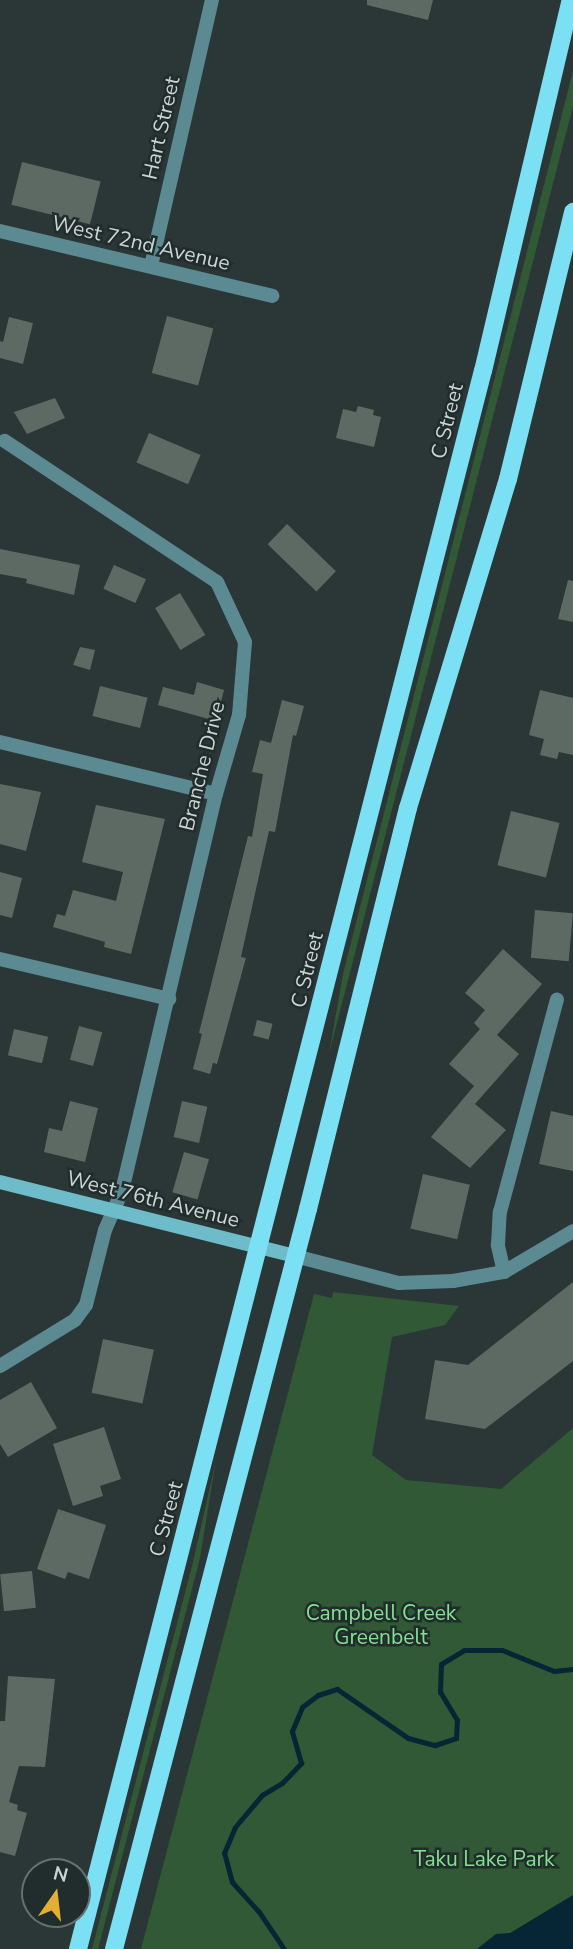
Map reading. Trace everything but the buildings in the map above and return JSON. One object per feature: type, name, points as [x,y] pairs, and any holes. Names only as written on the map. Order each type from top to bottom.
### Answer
[{"type":"main road","name":"C Street","points":[[78,1949],[483,372],[571,0]]},
{"type":"main road","points":[[114,1949],[295,1256],[408,808],[508,479],[573,212]]},
{"type":"street","name":"Hart Street","points":[[151,266],[212,0]]},
{"type":"street","name":"West 72nd Avenue","points":[[0,231],[271,296]]},
{"type":"street","name":"Branche Drive","points":[[0,1366],[82,1313],[105,1230],[115,1211],[169,999],[216,794],[239,715],[245,642],[217,582],[5,441]]},
{"type":"street","points":[[0,742],[216,794]]},
{"type":"street","points":[[0,959],[169,999]]},
{"type":"street","points":[[504,1272],[498,1245],[500,1212],[557,1000]]},
{"type":"street","name":"West 76th Avenue","points":[[0,1182],[295,1256]]},
{"type":"street","points":[[295,1256],[399,1283],[453,1281],[504,1272],[573,1231]]},
{"type":"green space","points":[[573,71],[573,106],[329,1054],[343,974]]},
{"type":"green space","name":"Campbell Creek Greenbelt","points":[[333,1292],[459,1306],[445,1325],[392,1337],[372,1455],[406,1480],[501,1489],[573,1428],[573,1949],[141,1949],[314,1294],[332,1298]]},
{"type":"green space","points":[[216,1460],[200,1558],[98,1949],[92,1949],[193,1562]]},
{"type":"water","points":[[573,1895],[573,1949],[477,1949],[496,1934],[510,1933]]},
{"type":"waterway","points":[[284,1949],[259,1912],[232,1882],[224,1853],[235,1827],[262,1795],[282,1783],[301,1763],[292,1731],[302,1707],[318,1695],[337,1689],[408,1738],[435,1745],[456,1738],[457,1720],[440,1692],[441,1664],[464,1650],[502,1650],[554,1671],[573,1669]]},
{"type":"park label","name":"Taku Lake Park","points":[[484,1859]]}]
